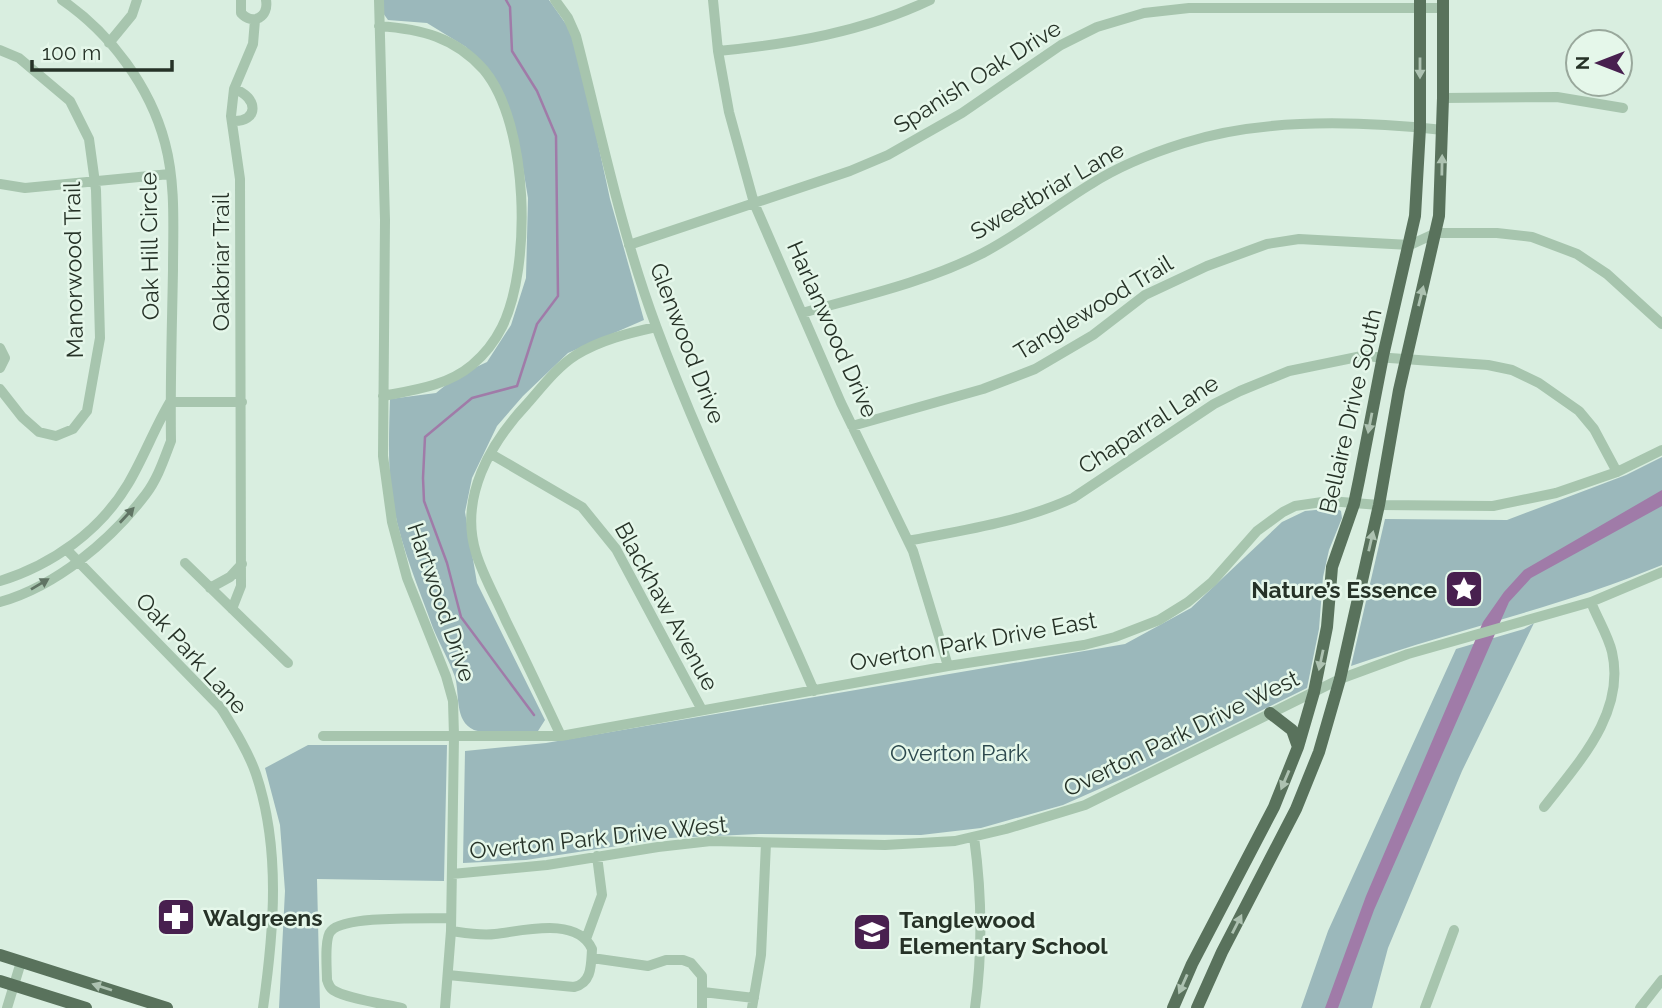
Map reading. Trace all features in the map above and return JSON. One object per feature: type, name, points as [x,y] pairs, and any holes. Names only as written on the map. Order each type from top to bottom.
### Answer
[{"type":"main road","name":"Bellaire Drive South","points":[[1173,1008],[1192,964],[1274,807],[1298,747],[1314,692],[1327,627],[1332,566],[1354,504],[1383,356],[1410,245],[1418,189],[1420,4]]},
{"type":"main road","name":"Bellaire Drive South","points":[[1197,1008],[1222,952],[1296,809],[1312,770],[1340,679],[1379,505],[1406,359],[1436,233],[1443,130],[1443,4]]},
{"type":"main road","points":[[1270,713],[1292,730],[1298,747]]},
{"type":"main road","points":[[1252,850],[1269,861]]},
{"type":"main road","points":[[0,956],[167,1008]]},
{"type":"main road","points":[[0,981],[86,1008]]},
{"type":"street","name":"Oak Hill Circle","points":[[0,602],[32,590],[78,562],[113,530],[153,483],[170,440],[173,222],[166,145],[156,116],[122,57],[104,35],[62,0]]},
{"type":"street","points":[[109,43],[132,15],[137,0]]},
{"type":"street","points":[[241,0],[241,12],[245,17],[255,20]]},
{"type":"street","name":"Oakbriar Trail","points":[[232,609],[242,586],[242,402],[240,179],[232,121],[234,89],[253,44],[255,20],[267,10],[266,0]]},
{"type":"street","name":"Hartwood Drive","points":[[379,0],[385,220],[383,456],[392,522],[407,578],[446,676],[453,701],[451,931],[444,1008]]},
{"type":"street","name":"Glenwood Drive","points":[[555,0],[568,18],[576,36],[629,245],[656,327],[814,691]]},
{"type":"street","name":"Harlanwood Drive","points":[[713,0],[718,51],[732,125],[754,203],[852,426],[908,541],[948,666]]},
{"type":"street","points":[[718,51],[819,38],[898,16],[930,0]]},
{"type":"street","name":"Spanish Oak Drive","points":[[629,245],[888,155],[962,113],[1061,44],[1097,27],[1144,13],[1189,8],[1443,4]]},
{"type":"street","points":[[379,26],[430,33],[458,48],[483,70],[495,86],[509,117],[517,156],[521,213],[521,239],[509,311],[494,340],[474,364],[457,376],[435,385],[383,396]]},
{"type":"street","name":"Manorwood Trail","points":[[0,50],[19,58],[70,102],[89,139],[95,182],[100,338],[87,411],[73,429],[56,436],[38,432],[0,389]]},
{"type":"street","points":[[232,121],[247,119],[253,105],[245,92],[234,89]]},
{"type":"street","points":[[1443,98],[1558,97],[1623,108]]},
{"type":"street","name":"Sweetbriar Lane","points":[[802,313],[901,285],[966,261],[1093,182],[1152,154],[1186,142],[1261,128],[1310,125],[1443,130]]},
{"type":"street","points":[[0,184],[25,188],[170,174]]},
{"type":"street","name":"Tanglewood Trail","points":[[852,426],[983,389],[1035,369],[1093,335],[1145,295],[1207,265],[1267,244],[1299,239],[1410,245],[1436,233],[1515,234],[1532,237],[1577,254],[1607,274],[1662,324]]},
{"type":"street","points":[[561,736],[475,552],[472,502],[477,482],[491,454],[517,414],[576,355],[603,342],[656,327]]},
{"type":"street","points":[[0,348],[5,358],[0,368]]},
{"type":"street","name":"Chaparral Lane","points":[[908,541],[996,524],[1056,506],[1073,498],[1214,404],[1240,391],[1289,372],[1362,356],[1496,366],[1512,370],[1539,383],[1578,411],[1594,429],[1617,472]]},
{"type":"street","name":"Oak Hill Circle","points":[[0,582],[31,569],[66,549],[100,522],[127,486],[170,402]]},
{"type":"street","points":[[170,402],[242,402]]},
{"type":"street","name":"Overton Park Drive East","points":[[323,736],[561,736],[948,666],[1084,645],[1115,637],[1159,620],[1188,602],[1212,582],[1245,543],[1283,512],[1295,506],[1321,502],[1493,506],[1556,493],[1617,472],[1662,450]]},
{"type":"street","name":"Blackhaw Avenue","points":[[491,454],[582,507],[600,527],[617,549],[702,710]]},
{"type":"street","name":"Oak Park Lane","points":[[66,549],[220,708],[240,739],[256,772],[268,822],[272,863],[271,947],[262,1008]]},
{"type":"street","points":[[185,563],[288,663]]},
{"type":"street","points":[[210,588],[230,577],[242,564]]},
{"type":"street","name":"Overton Park Drive West","points":[[452,874],[711,841],[885,845],[955,841],[974,837],[1085,805],[1340,679],[1473,634],[1591,602],[1662,572]]},
{"type":"street","points":[[1544,807],[1588,750],[1609,709],[1614,676],[1612,652],[1591,602]]},
{"type":"street","points":[[974,837],[982,920],[975,1008]]},
{"type":"street","points":[[704,992],[753,1003],[761,955],[766,843]]},
{"type":"street","points":[[581,937],[602,895],[597,856]]},
{"type":"street","points":[[402,1008],[347,995],[329,986],[327,937],[331,930],[342,924],[358,921],[451,918]]},
{"type":"street","points":[[448,975],[567,987],[581,986],[589,975],[593,949],[581,937],[550,928],[492,935],[451,931]]},
{"type":"street","points":[[1425,1008],[1454,930]]},
{"type":"street","points":[[592,958],[648,966],[666,960],[682,960],[691,964],[702,976],[702,1008]]},
{"type":"street","points":[[7,1008],[21,962]]},
{"type":"street","points":[[1640,1008],[1662,980]]},
{"type":"green space","points":[[383,0],[549,0],[575,37],[610,199],[644,320],[568,353],[523,396],[497,426],[472,478],[465,512],[477,583],[545,720],[538,731],[479,731],[468,726],[463,720],[455,677],[433,628],[403,543],[394,508],[389,467],[390,399],[436,393],[457,376],[487,362],[511,325],[526,278],[528,198],[520,150],[510,111],[466,47],[427,23],[388,20],[383,13]]},
{"type":"green space","points":[[1662,457],[1662,565],[1546,606],[1351,666],[1385,519],[1507,520],[1626,475]]},
{"type":"green space","name":"Overton Park","points":[[1336,508],[1341,511],[1342,518],[1329,550],[1323,577],[1319,629],[1307,688],[1133,774],[1063,805],[981,828],[921,835],[759,834],[670,838],[526,860],[463,863],[465,751],[546,743],[1125,644],[1191,608],[1282,522],[1305,511]]},
{"type":"green space","points":[[1534,623],[1462,771],[1388,948],[1372,1008],[1301,1008],[1328,931],[1456,649],[1524,629]]},
{"type":"green space","points":[[308,745],[447,745],[444,881],[317,879],[320,1008],[279,1008],[285,891],[280,825],[265,768]]},
{"type":"shaded area","points":[[1662,490],[1662,506],[1531,578],[1509,602],[1374,910],[1338,1008],[1325,1008],[1366,896],[1483,622],[1524,570]]},
{"type":"waterway","points":[[506,0],[510,7],[512,51],[537,91],[556,136],[558,296],[537,324],[517,386],[472,398],[425,437],[423,478],[424,501],[447,563],[461,617],[534,715]]},
{"type":"place","name":"Nature’s Essence","points":[[1464,589]]},
{"type":"place","name":"Walgreens","points":[[176,917]]},
{"type":"place","name":"Tanglewood Elementary School","points":[[872,932]]}]
